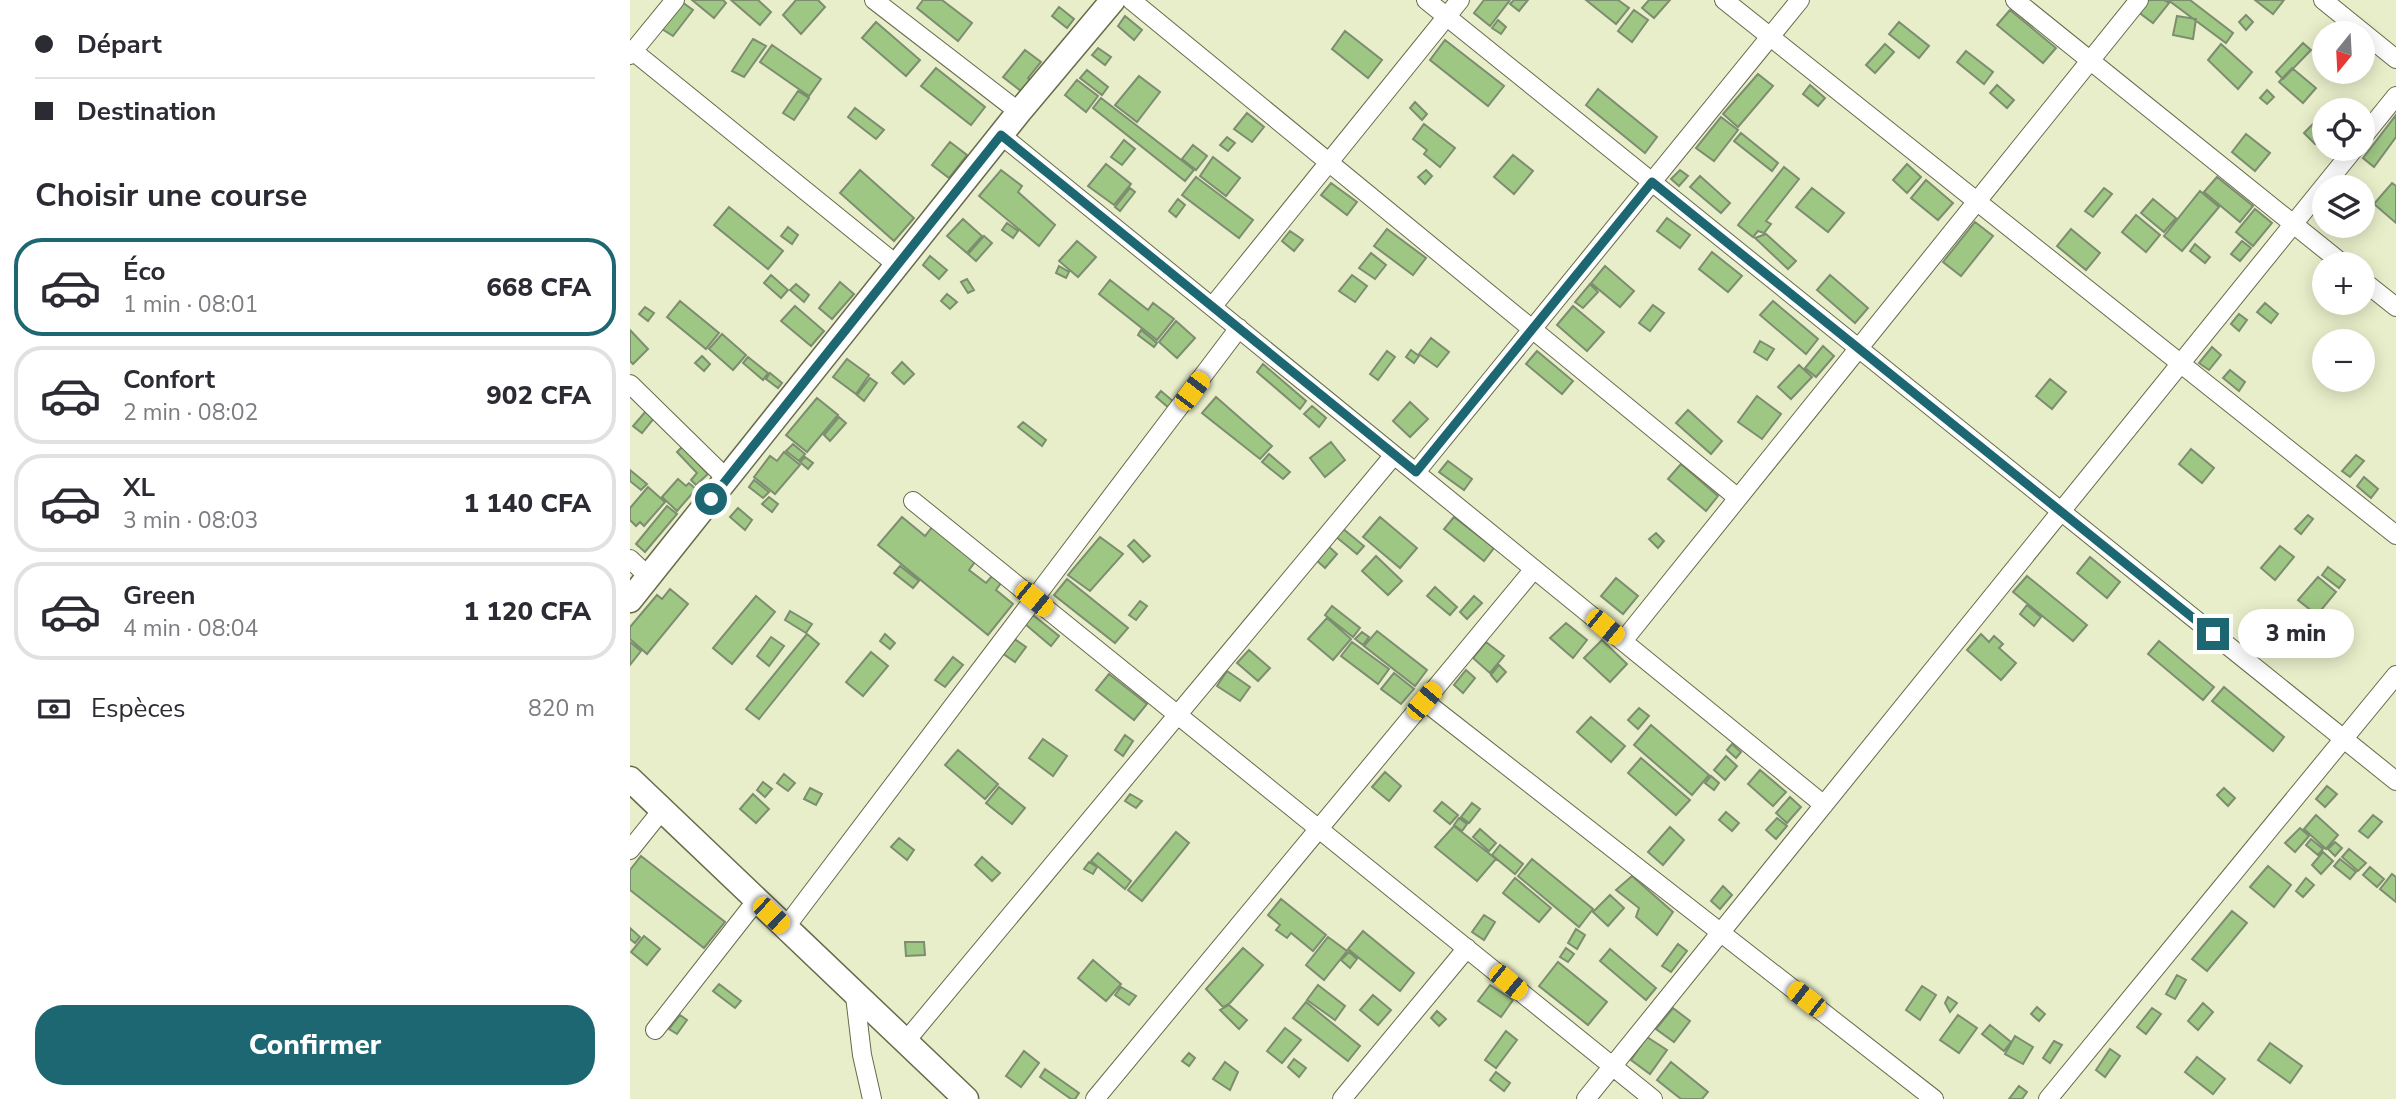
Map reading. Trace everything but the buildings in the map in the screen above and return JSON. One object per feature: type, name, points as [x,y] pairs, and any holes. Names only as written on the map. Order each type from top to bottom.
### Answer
[{"type":"street","points":[[675,0],[631,53],[897,265]]},
{"type":"street","points":[[630,600],[1018,112],[1113,0]]},
{"type":"street","points":[[1131,0],[1738,498]]},
{"type":"street","points":[[1426,0],[2396,781]]},
{"type":"street","points":[[1212,307],[1460,0]]},
{"type":"street","points":[[1724,0],[2396,535]]},
{"type":"street","points":[[1416,472],[1800,0]]},
{"type":"street","points":[[2015,0],[2328,252]]},
{"type":"street","points":[[1623,642],[2139,0]]},
{"type":"street","points":[[2323,0],[2396,59]]},
{"type":"street","points":[[878,1],[1018,112]]},
{"type":"street","points":[[2375,122],[2396,96]]},
{"type":"street","points":[[1001,135],[1824,804]]},
{"type":"street","points":[[1586,1099],[2344,161]]},
{"type":"street","points":[[2375,290],[2396,307]]},
{"type":"street","points":[[785,928],[1239,328]]},
{"type":"street","points":[[630,384],[727,479]]},
{"type":"street","points":[[905,1042],[1394,455]]},
{"type":"street","points":[[913,500],[1653,1099]]},
{"type":"street","points":[[630,559],[649,577]]},
{"type":"street","points":[[1094,1099],[1534,569]]},
{"type":"street","points":[[2048,1099],[2396,675]]},
{"type":"street","points":[[1424,701],[1934,1099]]},
{"type":"street","points":[[630,779],[966,1099]]},
{"type":"street","points":[[630,850],[662,810]]},
{"type":"street","points":[[655,1030],[757,901]]},
{"type":"street","points":[[1342,1099],[1467,948]]},
{"type":"street","points":[[855,996],[862,1055],[872,1099]]},
{"type":"route","points":[[711,499],[1001,135],[1416,472],[1652,182],[2213,634]]}]
